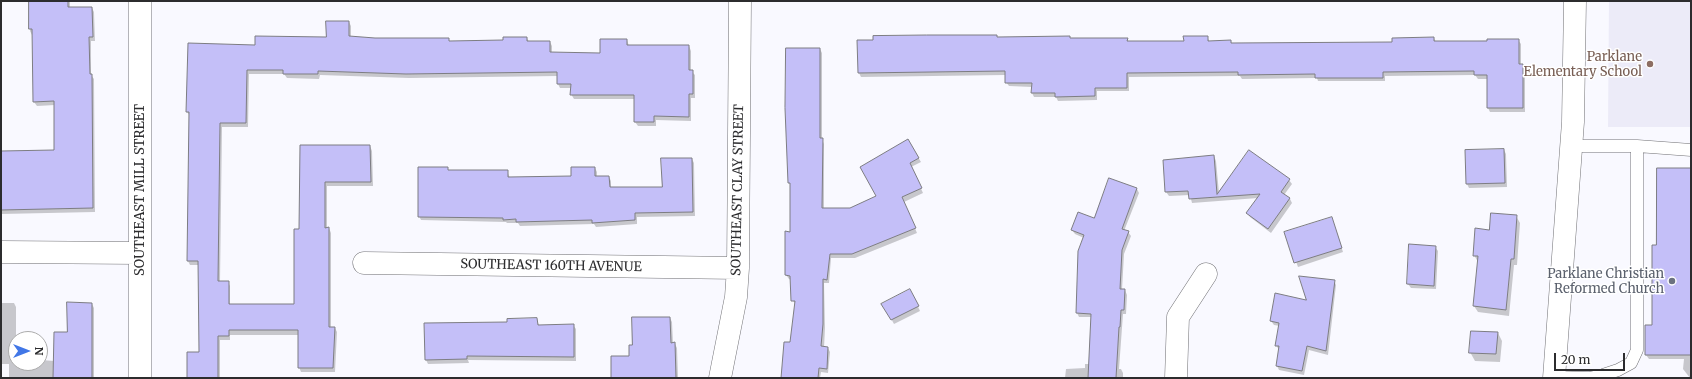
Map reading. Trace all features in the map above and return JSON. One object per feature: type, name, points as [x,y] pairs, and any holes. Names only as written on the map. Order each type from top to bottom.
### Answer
[{"type":"street","name":"SOUTHEAST MILL STREET","points":[[140,1],[140,378]]},
{"type":"street","name":"SOUTHEAST CLAY STREET","points":[[720,378],[736,297],[738,268],[740,1]]},
{"type":"street","points":[[1554,377],[1571,146],[1575,1]]},
{"type":"street","points":[[1,252],[140,253]]},
{"type":"street","name":"SOUTHEAST 160TH AVENUE","points":[[364,263],[738,268]]},
{"type":"street","points":[[1176,378],[1178,317],[1206,274]]},
{"type":"lane","points":[[1571,146],[1637,146],[1691,150]]},
{"type":"lane","points":[[1554,377],[1589,378],[1603,375],[1631,363],[1637,350],[1637,146]]},
{"type":"shaded area","name":"Parklane Elementary School","points":[[1609,1],[1691,1],[1691,127],[1608,127]]},
{"type":"building","points":[[29,1],[68,1],[68,7],[92,7],[93,37],[89,37],[90,74],[92,74],[93,208],[1,210],[1,151],[54,150],[54,101],[33,102],[32,29],[29,29]]},
{"type":"building","points":[[326,21],[349,21],[349,36],[375,38],[449,38],[449,41],[503,40],[503,37],[527,37],[527,41],[550,41],[550,52],[600,53],[600,39],[627,39],[627,45],[689,45],[689,70],[693,70],[693,94],[689,94],[689,117],[654,116],[654,122],[634,122],[634,95],[570,95],[571,84],[557,84],[557,72],[406,74],[318,71],[318,74],[283,74],[283,70],[247,70],[246,123],[220,123],[218,281],[229,281],[229,304],[294,304],[294,229],[299,229],[300,145],[370,145],[371,182],[325,182],[325,228],[329,227],[329,327],[335,327],[333,368],[298,368],[298,330],[229,330],[229,336],[218,336],[218,378],[187,378],[187,352],[199,352],[198,261],[187,261],[189,112],[186,112],[188,43],[255,45],[255,36],[326,37]]},
{"type":"building","points":[[997,35],[997,37],[1070,36],[1070,38],[1128,38],[1127,41],[1184,41],[1183,36],[1208,36],[1208,41],[1231,40],[1231,43],[1392,42],[1392,38],[1434,37],[1434,41],[1487,41],[1487,39],[1519,39],[1519,64],[1523,64],[1523,108],[1487,108],[1487,75],[1474,75],[1474,71],[1383,72],[1383,78],[1315,78],[1315,74],[1238,75],[1238,72],[1127,73],[1127,88],[1095,88],[1095,96],[1055,97],[1055,93],[1031,93],[1032,83],[1005,83],[1005,71],[858,73],[857,40],[873,40],[873,36]]},
{"type":"building","points":[[786,48],[820,48],[820,138],[823,138],[822,208],[850,208],[876,196],[860,167],[908,139],[919,158],[910,163],[922,188],[902,197],[916,228],[852,254],[830,254],[827,280],[823,279],[823,324],[821,346],[828,347],[827,369],[819,368],[818,378],[781,378],[784,342],[790,342],[795,301],[791,301],[790,276],[785,275],[785,231],[790,232],[790,183],[788,183],[785,108]]},
{"type":"building","points":[[1504,149],[1505,183],[1466,184],[1465,150]]},
{"type":"building","points":[[1249,150],[1290,179],[1281,192],[1290,198],[1268,229],[1246,213],[1260,194],[1189,199],[1188,191],[1165,192],[1163,160],[1214,155],[1217,194]]},
{"type":"building","points":[[661,158],[692,158],[693,212],[635,213],[635,220],[592,223],[592,220],[516,222],[516,219],[503,220],[503,218],[418,217],[418,167],[448,167],[448,170],[508,170],[508,177],[571,176],[571,167],[595,167],[595,176],[609,176],[610,187],[662,187]]},
{"type":"building","name":"Parklane Christian Reformed Church","points":[[1657,168],[1691,168],[1691,355],[1645,355],[1645,325],[1652,325],[1652,245],[1656,245]]},
{"type":"building","points":[[1109,178],[1137,188],[1122,229],[1129,231],[1122,250],[1120,289],[1125,289],[1124,310],[1121,310],[1119,327],[1116,378],[1088,378],[1091,314],[1076,313],[1078,251],[1084,235],[1071,230],[1078,212],[1094,218]]},
{"type":"building","points":[[1491,213],[1517,215],[1514,259],[1511,259],[1506,310],[1473,306],[1478,256],[1473,256],[1475,228],[1489,230]]},
{"type":"building","points":[[1332,217],[1342,248],[1294,263],[1284,232]]},
{"type":"building","points":[[1409,244],[1436,246],[1434,286],[1407,284]]},
{"type":"building","points":[[1299,276],[1335,280],[1326,351],[1307,346],[1302,371],[1276,366],[1279,346],[1275,346],[1279,323],[1270,321],[1275,293],[1306,300]]},
{"type":"building","points":[[910,289],[919,306],[891,320],[881,304]]},
{"type":"building","points":[[67,302],[92,303],[92,378],[53,378],[54,332],[67,332]]},
{"type":"building","points":[[632,317],[670,317],[671,343],[675,342],[676,378],[611,378],[611,356],[629,356],[629,345],[632,345]]},
{"type":"building","points":[[537,318],[538,325],[574,324],[574,357],[467,356],[467,359],[425,360],[424,323],[507,322],[507,319]]},
{"type":"building","points":[[1471,331],[1498,332],[1496,354],[1469,353]]},
{"type":"place","name":"Parklane Elementary School","points":[[1650,64]]},
{"type":"place","name":"Parklane Christian Reformed Church","points":[[1672,281]]}]
